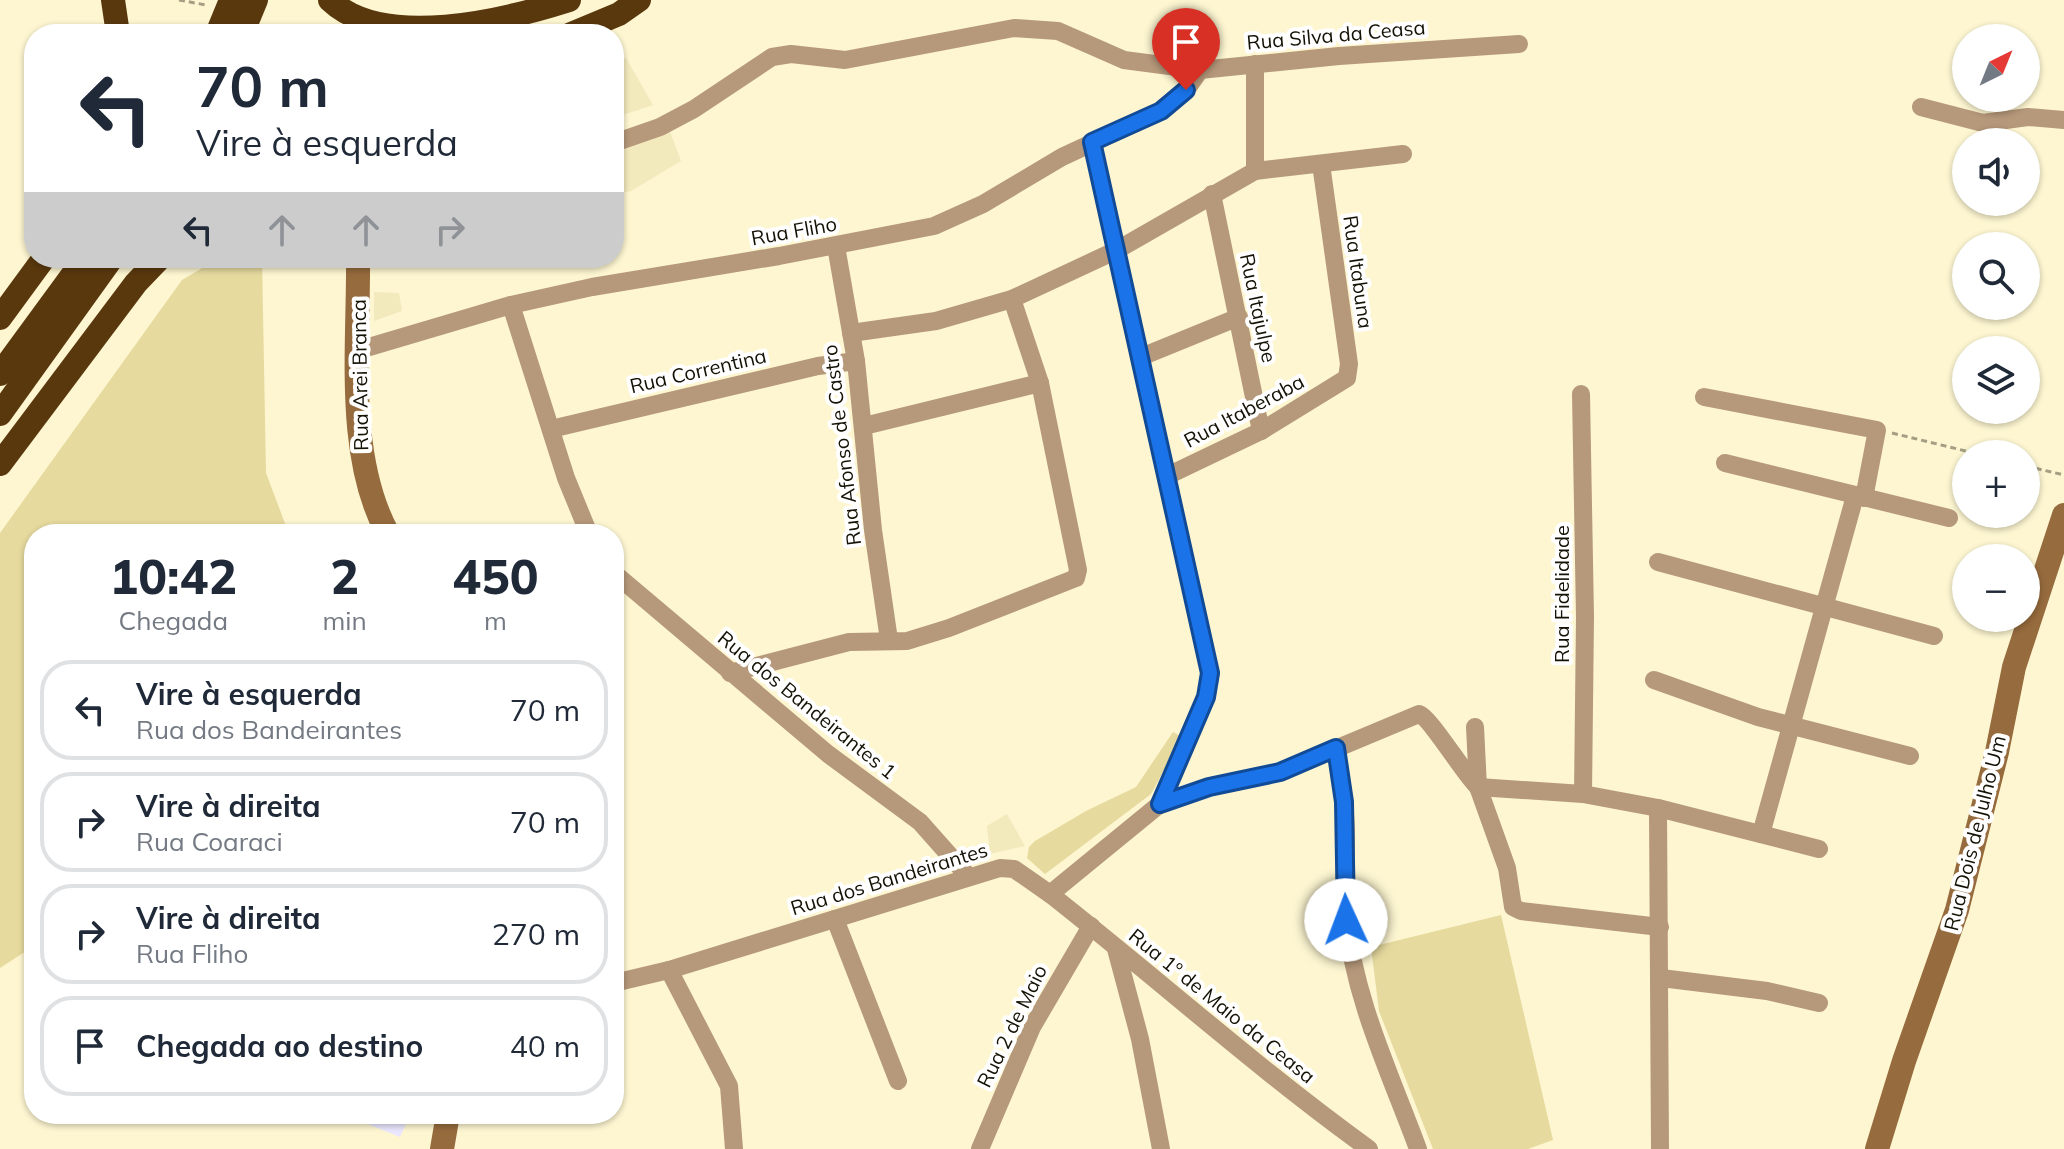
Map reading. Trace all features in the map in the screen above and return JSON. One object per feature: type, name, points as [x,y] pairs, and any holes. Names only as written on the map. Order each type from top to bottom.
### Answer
[{"type":"highway","points":[[113,0],[117,24]]},
{"type":"highway","points":[[221,24],[231,0]]},
{"type":"highway","points":[[246,24],[256,0]]},
{"type":"highway","points":[[330,0],[354,17],[374,24]]},
{"type":"highway","points":[[486,24],[569,0]]},
{"type":"highway","points":[[595,24],[619,14],[639,0]]},
{"type":"highway","points":[[0,318],[37,268]]},
{"type":"highway","points":[[0,374],[78,268]]},
{"type":"highway","points":[[0,414],[105,268]]},
{"type":"highway","points":[[0,464],[150,268]]},
{"type":"street","name":"Rua Silva da Ceasa","points":[[624,140],[660,127],[694,109],[772,57],[782,55],[845,60],[1014,28],[1078,37],[1124,60],[1200,70],[1519,44]]},
{"type":"street","points":[[1255,64],[1255,171]]},
{"type":"street","name":"Rua Fliho","points":[[359,350],[511,305],[592,287],[909,232],[960,216],[1021,178],[1168,106],[1186,90],[1200,70]]},
{"type":"street","points":[[1921,107],[1983,123],[2028,117],[2064,120]]},
{"type":"street","points":[[1092,142],[1210,673],[1210,686],[1160,804]]},
{"type":"street","points":[[851,333],[936,321],[1012,299],[1117,250],[1255,171],[1403,154]]},
{"type":"street","name":"Rua Itabuna","points":[[1321,164],[1349,364],[1347,378],[1341,384]]},
{"type":"street","name":"Rua Itajulpe","points":[[1212,194],[1261,431]]},
{"type":"street","name":"Rua Afonso de Castro","points":[[836,246],[856,361],[873,530],[889,640]]},
{"type":"street","name":"Rua Arei Branca","points":[[358,268],[359,448],[370,495],[383,524]]},
{"type":"street","points":[[730,673],[849,642],[907,641],[949,628],[1076,578],[1078,570],[1040,383],[1012,299]]},
{"type":"street","points":[[511,305],[585,524]]},
{"type":"street","points":[[1141,357],[1239,317]]},
{"type":"street","name":"Rua Correntina","points":[[551,429],[818,366],[856,361]]},
{"type":"street","points":[[864,426],[1040,383]]},
{"type":"street","name":"Rua Itaberaba","points":[[1167,476],[1261,431],[1341,384]]},
{"type":"street","name":"Rua Fidelidade","points":[[1581,394],[1585,617],[1583,794]]},
{"type":"street","points":[[1704,397],[1877,430],[1761,834]]},
{"type":"street","points":[[1725,463],[1949,518]]},
{"type":"street","name":"Rua Dois de Julho Um","points":[[1877,1149],[1957,910],[1997,752],[2014,667],[2064,515]]},
{"type":"street","points":[[1658,562],[1934,636]]},
{"type":"street","name":"Rua dos Bandeirantes 1","points":[[624,582],[828,754],[920,822],[967,875]]},
{"type":"street","points":[[1654,680],[1790,726],[1910,756]]},
{"type":"street","points":[[1050,894],[1160,804],[1209,787],[1280,772],[1415,715],[1426,716],[1454,759],[1478,787],[1583,794],[1658,808],[1819,849]]},
{"type":"street","points":[[1475,727],[1478,787],[1505,860],[1512,904],[1521,911],[1660,927]]},
{"type":"street","points":[[1336,748],[1344,802],[1346,920],[1357,975],[1379,1052],[1418,1149]]},
{"type":"street","points":[[1658,808],[1660,1149]]},
{"type":"street","name":"Rua dos Bandeirantes","points":[[624,981],[669,970],[835,919],[967,875],[1000,868],[1014,869],[1050,894]]},
{"type":"street","name":"Rua 1º de Maio da Ceasa","points":[[1050,894],[1307,1104],[1369,1149]]},
{"type":"street","points":[[835,919],[898,1081]]},
{"type":"street","name":"Rua 2 de Maio","points":[[980,1149],[1032,1027],[1091,926]]},
{"type":"street","points":[[1116,949],[1140,1039],[1161,1149]]},
{"type":"street","points":[[669,970],[729,1086],[734,1149]]},
{"type":"street","points":[[1661,978],[1767,991],[1819,1003]]},
{"type":"street","points":[[442,1149],[446,1124]]},
{"type":"path","points":[[179,0],[208,5],[209,0]]},
{"type":"path","points":[[1877,430],[1952,448]]},
{"type":"path","points":[[2040,469],[2064,475]]},
{"type":"shaded area","points":[[624,59],[653,105],[624,115]]},
{"type":"shaded area","points":[[669,129],[681,161],[624,193],[624,149]]},
{"type":"shaded area","points":[[202,268],[262,268],[266,473],[285,524],[24,524],[24,952],[0,968],[0,533],[182,280]]},
{"type":"shaded area","points":[[374,292],[399,293],[402,311],[374,321]]},
{"type":"shaded area","points":[[1173,732],[1182,737],[1151,794],[1045,874],[1027,858],[1029,847],[1035,841],[1086,811],[1136,787]]},
{"type":"shaded area","points":[[1007,814],[1025,846],[990,854],[987,826]]},
{"type":"shaded area","points":[[1501,915],[1553,1140],[1528,1149],[1433,1149],[1379,1011],[1371,947]]},
{"type":"shaded area","points":[[368,1124],[406,1124],[400,1137]]},
{"type":"route","points":[[1186,90],[1161,111],[1092,142],[1210,673],[1206,697],[1160,804],[1209,787],[1280,772],[1336,748],[1344,802],[1346,920]]}]
